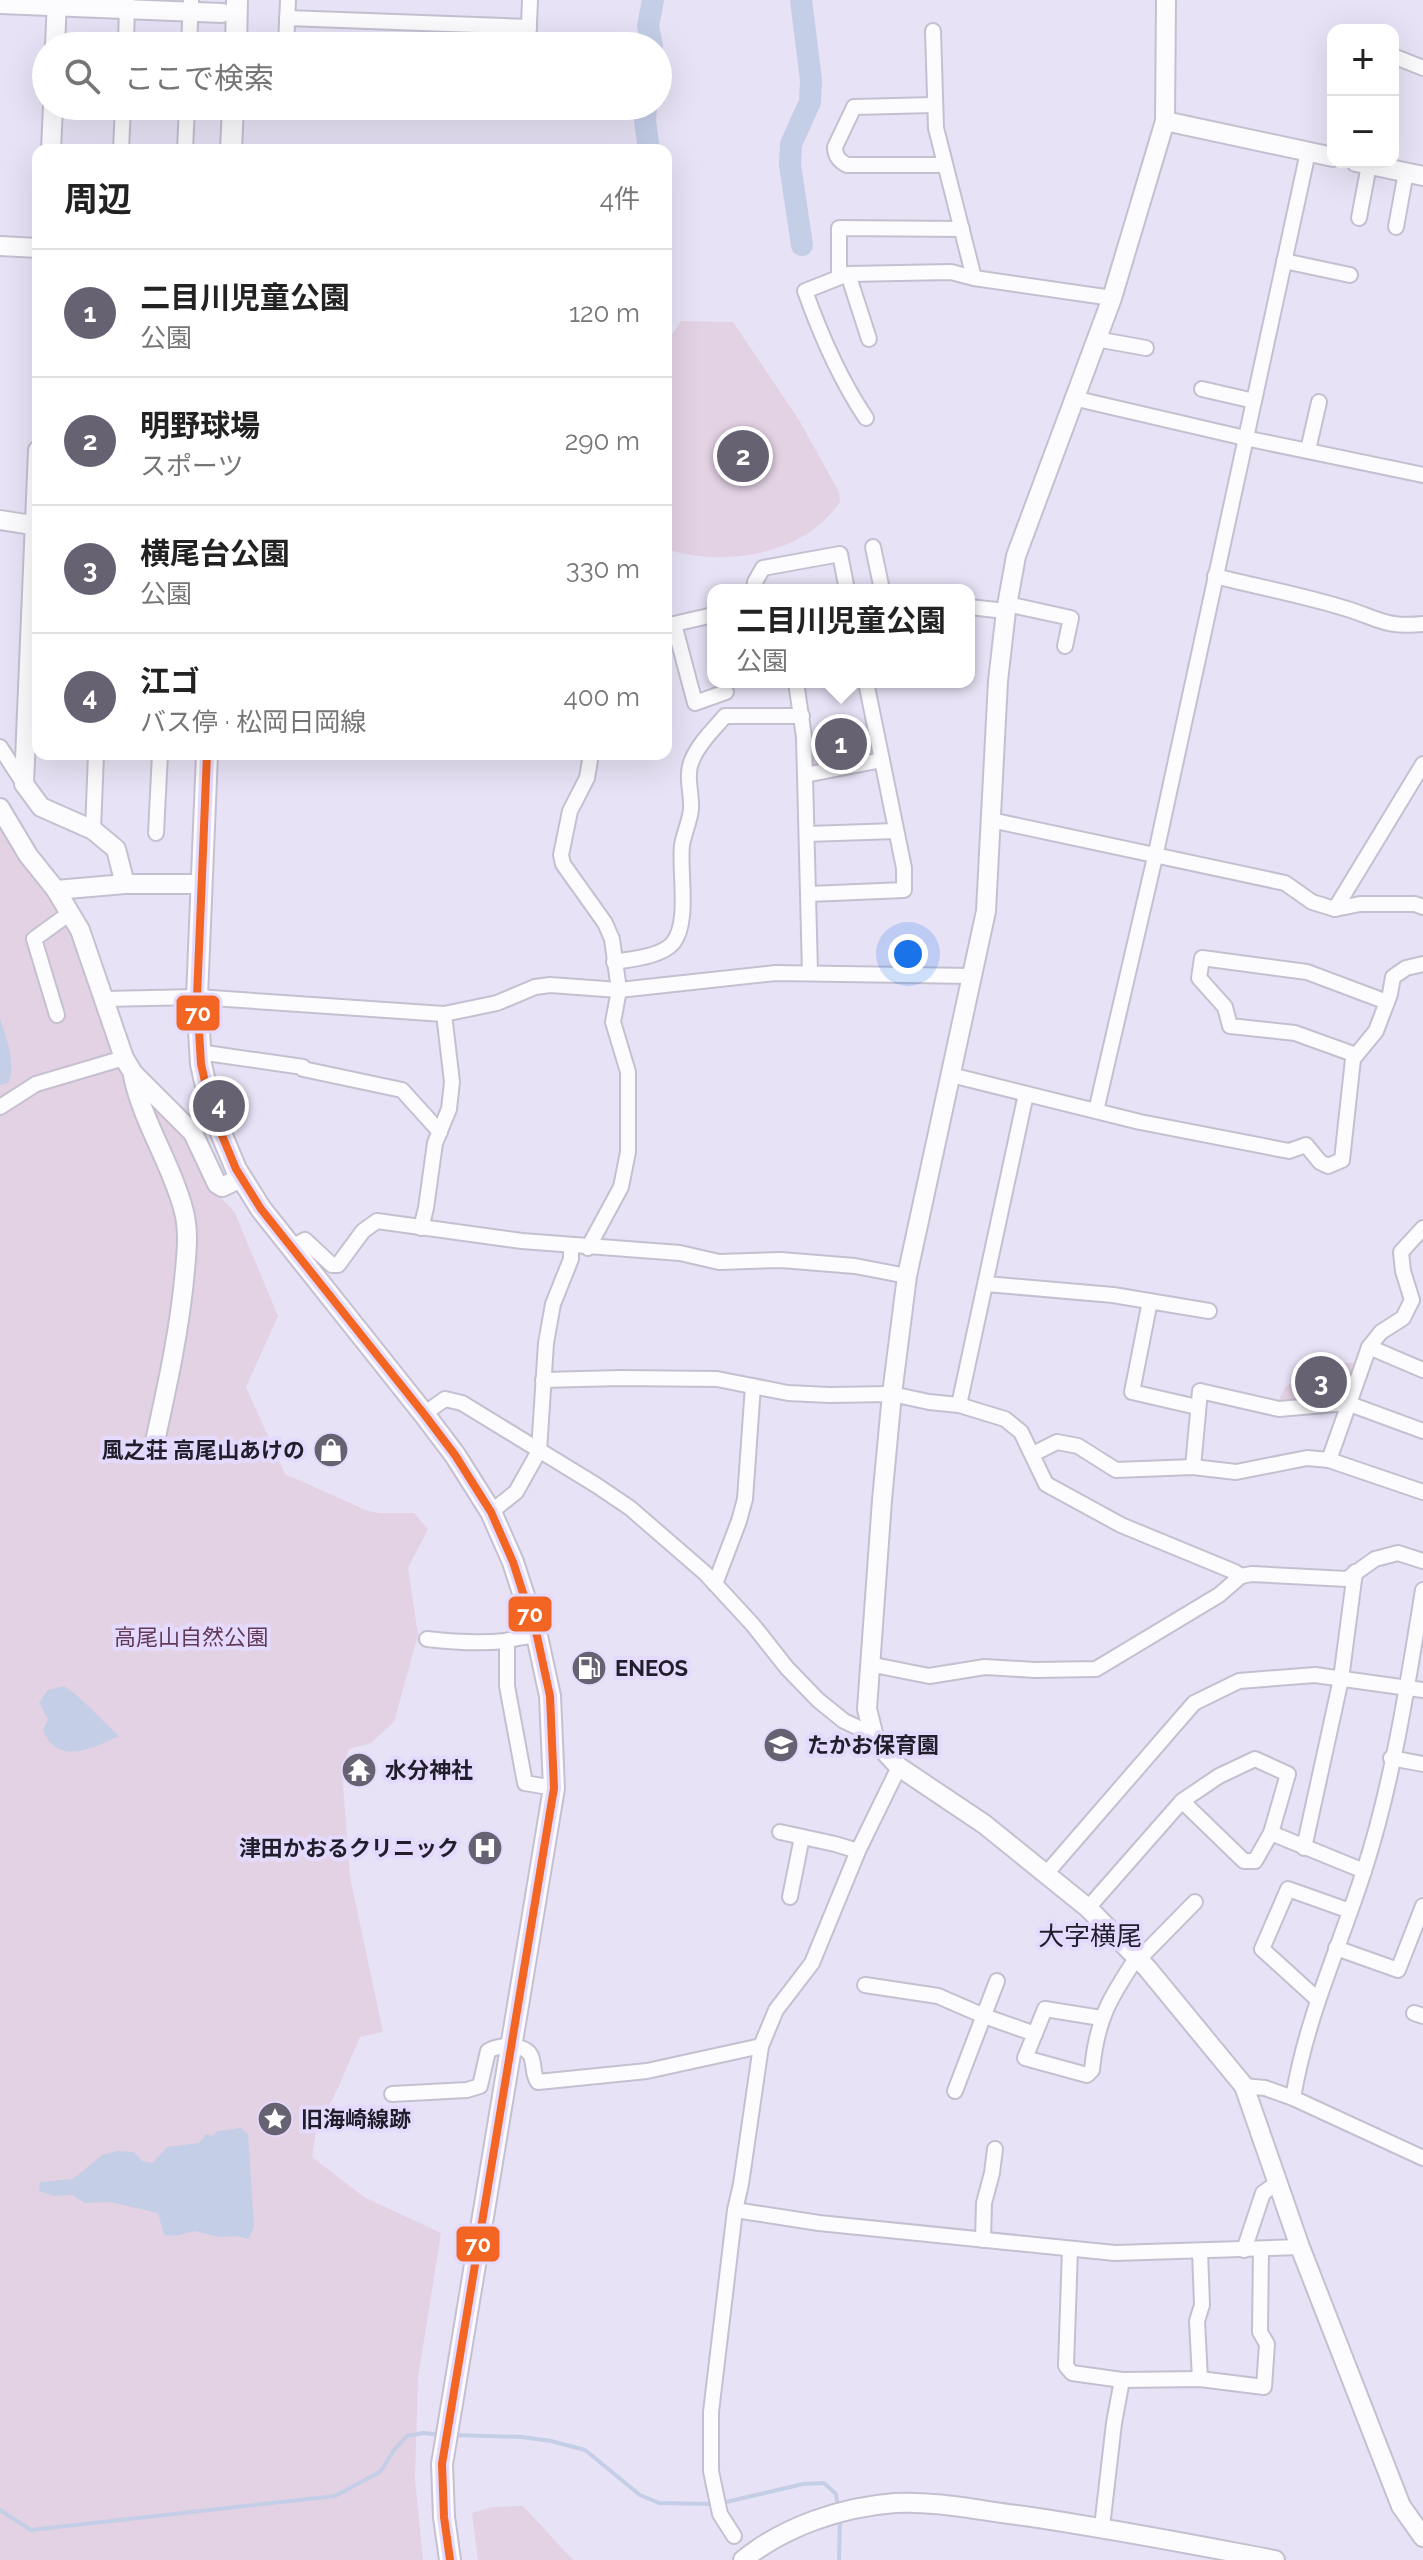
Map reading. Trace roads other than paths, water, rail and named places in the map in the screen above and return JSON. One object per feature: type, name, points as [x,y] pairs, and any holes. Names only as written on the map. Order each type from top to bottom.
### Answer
[{"type":"main road","points":[[230,7],[234,32]]},
{"type":"main road","points":[[231,144],[232,120]]},
{"type":"main road","points":[[207,760],[197,997],[199,1052],[211,1109],[226,1148],[261,1209],[424,1414],[460,1462],[491,1512],[513,1562],[537,1636],[550,1696],[554,1788],[445,2450],[451,2464],[455,2556]]},
{"type":"street","points":[[286,32],[288,0]]},
{"type":"street","points":[[529,32],[530,0]]},
{"type":"street","points":[[1166,0],[1165,121],[1112,298],[1016,556],[1006,607],[998,681],[986,911],[907,1276],[892,1394],[867,1709],[875,1741],[899,1767],[984,1824],[1088,1908],[1138,1958],[1244,2086],[1300,2247],[1401,2506],[1423,2537]]},
{"type":"street","points":[[56,32],[57,3]]},
{"type":"street","points":[[0,4],[230,7]]},
{"type":"street","points":[[126,32],[127,5]]},
{"type":"street","points":[[190,32],[191,6]]},
{"type":"street","points":[[287,18],[529,27]]},
{"type":"street","points":[[933,31],[936,128],[974,278]]},
{"type":"street","points":[[1399,58],[1423,68]]},
{"type":"street","points":[[933,105],[854,107],[835,153],[847,165],[945,165]]},
{"type":"street","points":[[51,144],[52,120]]},
{"type":"street","points":[[121,144],[122,120]]},
{"type":"street","points":[[185,144],[186,120]]},
{"type":"street","points":[[1165,121],[1327,156]]},
{"type":"street","points":[[1096,1111],[1155,857],[1308,152]]},
{"type":"street","points":[[1359,218],[1363,168]]},
{"type":"street","points":[[1387,168],[1415,174],[1396,227]]},
{"type":"street","points":[[871,338],[844,275],[839,228],[962,229]]},
{"type":"street","points":[[0,246],[32,248]]},
{"type":"street","points":[[1284,261],[1350,275]]},
{"type":"street","points":[[866,418],[847,389],[822,338],[805,291],[844,275],[951,272],[1112,298]]},
{"type":"street","points":[[1096,339],[1146,348]]},
{"type":"street","points":[[1202,389],[1254,401]]},
{"type":"street","points":[[1073,398],[1423,475]]},
{"type":"street","points":[[1308,450],[1319,402]]},
{"type":"street","points":[[0,520],[32,525]]},
{"type":"street","points":[[873,547],[881,584]]},
{"type":"street","points":[[755,584],[763,568],[840,554],[846,584]]},
{"type":"street","points":[[1215,576],[1346,609],[1377,622],[1402,627],[1423,624]]},
{"type":"street","points":[[975,607],[1006,607],[1071,618],[1065,646]]},
{"type":"street","points":[[707,616],[674,624],[695,703],[725,688]]},
{"type":"street","points":[[614,962],[665,949],[673,942],[679,929],[682,843],[691,810],[689,771],[702,743],[725,716],[727,688]]},
{"type":"street","points":[[797,688],[805,775],[810,973]]},
{"type":"street","points":[[809,894],[904,890],[904,868],[867,688]]},
{"type":"street","points":[[725,716],[802,716]]},
{"type":"street","points":[[24,784],[32,738]]},
{"type":"street","points":[[0,747],[41,807],[93,830],[116,849],[125,884]]},
{"type":"street","points":[[93,830],[96,760]]},
{"type":"street","points":[[156,833],[160,760]]},
{"type":"street","points":[[588,1248],[621,1187],[628,1152],[628,1072],[613,1022],[619,990],[609,931],[563,864],[561,855],[570,811],[587,778],[590,760]]},
{"type":"street","points":[[805,775],[882,760]]},
{"type":"street","points":[[1335,909],[1419,779],[1423,764]]},
{"type":"street","points":[[0,808],[80,930],[144,1114],[176,1189],[187,1227],[183,1301],[154,1446]]},
{"type":"street","points":[[991,820],[1285,883],[1312,902],[1335,909],[1360,904],[1415,904],[1423,907]]},
{"type":"street","points":[[807,834],[896,831]]},
{"type":"street","points":[[56,890],[125,884],[202,884]]},
{"type":"street","points":[[57,1015],[34,939],[70,913]]},
{"type":"street","points":[[1356,1055],[1295,1033],[1230,1026],[1225,1007],[1199,978],[1202,958],[1307,972],[1387,1002]]},
{"type":"street","points":[[951,1075],[1096,1111],[1289,1151],[1306,1145],[1320,1162],[1328,1166],[1342,1160],[1353,1059],[1376,1031],[1393,977],[1406,968],[1423,964]]},
{"type":"street","points":[[104,999],[197,997],[444,1014],[497,1003],[535,987],[559,985],[619,990],[744,975],[810,973],[972,976]]},
{"type":"street","points":[[421,1228],[435,1143],[449,1109],[452,1082],[444,1014]]},
{"type":"street","points":[[199,1052],[303,1067],[402,1090],[440,1132]]},
{"type":"street","points":[[0,1107],[36,1084],[128,1066]]},
{"type":"street","points":[[128,1066],[193,1133],[217,1184],[222,1187],[241,1178]]},
{"type":"street","points":[[959,1405],[1026,1094]]},
{"type":"street","points":[[292,1247],[305,1240],[332,1265],[338,1265],[363,1231],[377,1221],[588,1248],[680,1253],[719,1262],[781,1260],[855,1266],[907,1276]]},
{"type":"street","points":[[1329,1460],[1369,1347],[1381,1332],[1403,1318],[1418,1303],[1403,1271],[1401,1252],[1420,1235]]},
{"type":"street","points":[[491,1512],[516,1492],[539,1451],[543,1380],[553,1304],[571,1259],[571,1245]]},
{"type":"street","points":[[986,1284],[1113,1295],[1209,1311]]},
{"type":"street","points":[[1150,1301],[1132,1392],[1197,1407]]},
{"type":"street","points":[[1369,1347],[1423,1370]]},
{"type":"street","points":[[543,1380],[703,1379],[788,1393],[892,1394],[959,1405],[1005,1419],[1021,1432],[1046,1484],[1099,1515],[1241,1576]]},
{"type":"street","points":[[715,1584],[745,1499],[753,1386]]},
{"type":"street","points":[[1193,1467],[1200,1391],[1279,1409],[1347,1403],[1423,1431]]},
{"type":"street","points":[[424,1414],[445,1399],[457,1401],[630,1508],[715,1584],[818,1700],[844,1721],[872,1734]]},
{"type":"street","points":[[1033,1454],[1057,1442],[1078,1446],[1116,1470],[1193,1467],[1236,1472],[1307,1458],[1329,1460],[1423,1492]]},
{"type":"street","points":[[869,1664],[929,1676],[985,1667],[1096,1669],[1219,1595],[1241,1576],[1347,1579],[1375,1559],[1398,1553],[1423,1561]]},
{"type":"street","points":[[1304,1848],[1341,1679],[1355,1572]]},
{"type":"street","points":[[1293,2098],[1300,2056],[1317,1999],[1364,1871],[1380,1815],[1407,1688],[1423,1590]]},
{"type":"street","points":[[427,1639],[466,1643],[537,1636]]},
{"type":"street","points":[[507,1641],[507,1686],[525,1783],[554,1788]]},
{"type":"street","points":[[1045,1875],[1194,1703],[1239,1681],[1315,1675],[1423,1690]]},
{"type":"street","points":[[1391,1758],[1423,1764]]},
{"type":"street","points":[[1088,1908],[1182,1801],[1219,1776],[1255,1759],[1288,1774],[1271,1833],[1255,1861],[1244,1861],[1182,1801]]},
{"type":"street","points":[[734,2536],[720,2514],[711,2471],[711,2412],[735,2210],[761,2046],[776,2010],[812,1963],[858,1851],[899,1767]]},
{"type":"street","points":[[780,1832],[858,1851]]},
{"type":"street","points":[[1271,1833],[1364,1871]]},
{"type":"street","points":[[790,1897],[802,1837]]},
{"type":"street","points":[[1317,1999],[1262,1949],[1288,1889],[1350,1911]]},
{"type":"street","points":[[1101,2018],[1045,2009],[1025,2058],[1087,2075],[1092,2070],[1101,2018],[1111,1997],[1138,1958],[1195,1902]]},
{"type":"street","points":[[1336,1948],[1398,1970],[1423,1906]]},
{"type":"street","points":[[955,2091],[997,1981]]},
{"type":"street","points":[[865,1985],[938,1996],[1035,2034]]},
{"type":"street","points":[[392,2094],[467,2090],[480,2086],[488,2051],[498,2045],[526,2050],[531,2055],[538,2082],[647,2071],[761,2046]]},
{"type":"street","points":[[1244,2086],[1265,2088],[1293,2098],[1423,2158]]},
{"type":"street","points":[[983,2240],[984,2203],[995,2149]]},
{"type":"street","points":[[1244,2250],[1263,2193],[1277,2183]]},
{"type":"street","points":[[735,2210],[819,2223],[1115,2253],[1300,2247]]},
{"type":"street","points":[[1070,2249],[1066,2366],[1072,2373],[1122,2380],[1200,2379],[1264,2387],[1267,2344],[1260,2332],[1261,2250]]},
{"type":"street","points":[[1200,2251],[1202,2305],[1197,2321],[1200,2379]]},
{"type":"street","points":[[1102,2527],[1122,2380]]},
{"type":"street","points":[[743,2560],[810,2522],[852,2510],[912,2503],[1102,2527],[1275,2560]]},
{"type":"water","points":[[0,1019],[10,1051],[11,1068],[8,1083],[0,1085]]},
{"type":"water","points":[[64,1686],[119,1736],[98,1746],[76,1751],[57,1748],[49,1741],[43,1730],[48,1719],[39,1703],[48,1690]]},
{"type":"water","points":[[241,2128],[248,2134],[254,2227],[248,2239],[195,2231],[176,2236],[164,2235],[158,2213],[110,2202],[85,2203],[72,2195],[54,2196],[39,2191],[40,2182],[73,2179],[102,2155],[117,2151],[134,2152],[142,2161],[153,2163],[167,2147],[199,2143],[206,2134],[212,2136],[218,2131]]},
{"type":"waterway","points":[[649,32],[653,0]]},
{"type":"waterway","points":[[801,0],[811,80],[810,102],[791,144],[790,165],[802,245]]},
{"type":"waterway","points":[[645,120],[648,144]]},
{"type":"waterway","points":[[0,2510],[31,2530],[335,2496],[380,2472],[407,2436],[423,2433],[441,2435]]},
{"type":"waterway","points":[[454,2435],[522,2437],[585,2450],[640,2495],[659,2503],[714,2504]]},
{"type":"waterway","points":[[722,2503],[803,2484],[824,2483],[836,2494],[838,2509]]},
{"type":"waterway","points":[[839,2560],[840,2518]]},
{"type":"place","name":"明野球場","points":[[743,456]]},
{"type":"place","name":"二目川児童公園","points":[[841,744]]},
{"type":"place","name":"江ゴ","points":[[219,1106]]},
{"type":"place","name":"横尾台公園","points":[[1321,1382]]},
{"type":"place","name":"風之荘 高尾山あけの","points":[[331,1450]]},
{"type":"place","name":"ENEOS","points":[[589,1668]]},
{"type":"place","name":"たかお保育園","points":[[781,1745]]},
{"type":"place","name":"水分神社","points":[[359,1770]]},
{"type":"place","name":"津田かおるクリニック","points":[[485,1848]]},
{"type":"place","name":"旧海崎線跡","points":[[275,2119]]},
{"type":"district","name":"大字横尾","points":[[1090,1936]]},
{"type":"park label","name":"高尾山自然公園","points":[[191,1637]]}]
